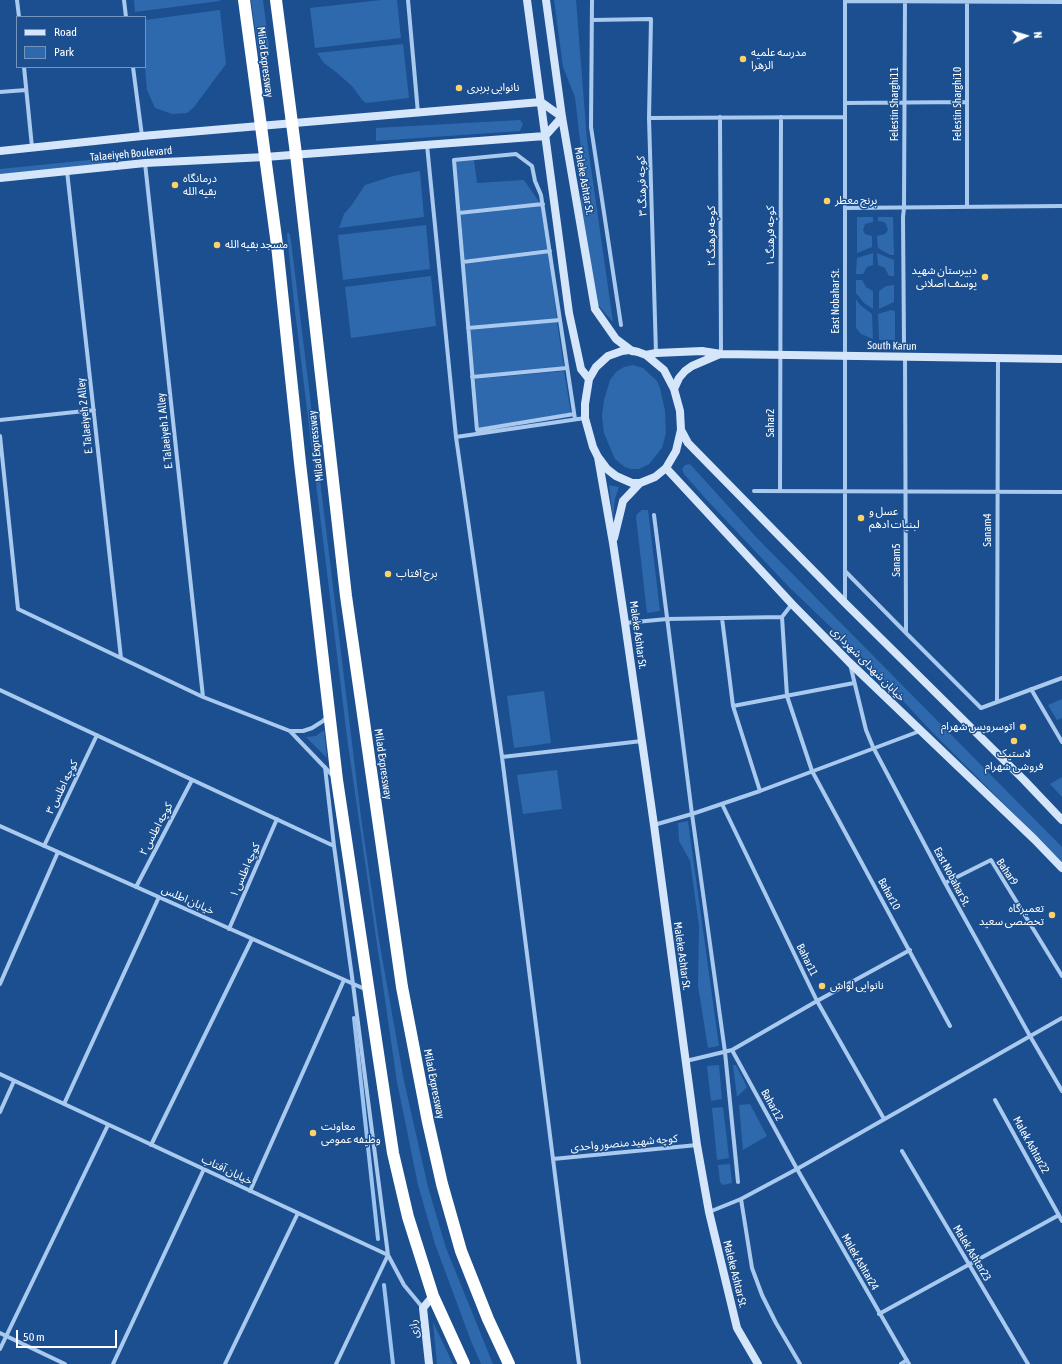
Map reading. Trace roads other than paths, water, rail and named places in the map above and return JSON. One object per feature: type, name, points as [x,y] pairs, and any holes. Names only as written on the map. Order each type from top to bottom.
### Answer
[{"type":"highway","name":"Milad Expressway","points":[[244,0],[277,245],[300,462],[337,780],[393,1152],[408,1217],[433,1296],[464,1364]]},
{"type":"highway","name":"Milad Expressway","points":[[276,0],[293,124],[346,596],[402,987],[428,1122],[444,1192],[461,1250],[488,1318],[509,1364]]},
{"type":"main road","points":[[527,0],[569,313],[581,369],[589,379]]},
{"type":"main road","name":"Maleke Ashtar St.","points":[[546,0],[562,117],[595,309],[616,339],[632,351]]},
{"type":"main road","name":"Talaeiyeh Boulevard","points":[[0,151],[142,136],[541,102]]},
{"type":"main road","points":[[541,102],[562,117],[545,136]]},
{"type":"main road","name":"Talaeiyeh Boulevard","points":[[0,178],[146,163],[265,157],[545,136]]},
{"type":"main road","points":[[622,351],[632,351],[646,355],[664,370],[674,389],[680,411],[681,430],[676,451],[666,468],[655,477],[640,483],[632,483],[616,476],[607,469],[598,457],[589,437],[585,418],[585,404],[589,379],[596,367],[608,356],[622,351]]},
{"type":"main road","name":"South Karun","points":[[646,355],[656,353],[702,351],[721,354],[1062,359]]},
{"type":"main road","points":[[674,389],[679,378],[685,371],[692,366],[721,354]]},
{"type":"main road","points":[[681,430],[688,443],[1062,820]]},
{"type":"main road","name":"Maleke Ashtar St.","points":[[598,457],[613,543],[642,741],[697,1145],[709,1212],[737,1328],[758,1364]]},
{"type":"main road","name":"خیابان شهدای شهرداری","points":[[666,468],[792,604],[849,662],[1034,839],[1062,868]]},
{"type":"main road","name":"Maleke Ashtar St.","points":[[613,543],[623,501],[640,483]]},
{"type":"main road","name":"رازی","points":[[429,1364],[423,1308],[433,1296]]},
{"type":"street","points":[[17,0],[19,16]]},
{"type":"street","points":[[124,0],[126,16]]},
{"type":"street","points":[[408,0],[418,113]]},
{"type":"street","points":[[592,0],[591,127],[620,325]]},
{"type":"street","points":[[845,1],[1062,2]]},
{"type":"street","name":"East Nobahar St.","points":[[845,1],[845,602]]},
{"type":"street","name":"Felestin Sharghi11","points":[[904,1],[904,345]]},
{"type":"street","name":"Felestin Sharghi10","points":[[967,1],[967,207]]},
{"type":"street","name":"کوچه فرهنگ ۳","points":[[592,20],[651,19],[649,118],[656,353]]},
{"type":"street","points":[[24,68],[32,148]]},
{"type":"street","points":[[133,68],[142,136]]},
{"type":"street","points":[[0,92],[26,90]]},
{"type":"street","points":[[845,103],[967,102]]},
{"type":"street","name":"کوچه فرهنگ ۱","points":[[780,355],[781,117]]},
{"type":"street","points":[[649,118],[845,117]]},
{"type":"street","name":"کوچه فرهنگ ۲","points":[[720,118],[721,354]]},
{"type":"street","points":[[427,145],[456,437],[502,757],[579,1364]]},
{"type":"street","points":[[574,417],[543,204],[535,182],[532,166],[516,154],[454,160],[477,430],[574,417],[585,418]]},
{"type":"street","name":"E. Talaeiyeh 1 Alley","points":[[146,163],[203,697]]},
{"type":"street","name":"E. Talaeiyeh 2 Alley","points":[[67,171],[121,658]]},
{"type":"street","points":[[459,213],[543,204]]},
{"type":"street","points":[[845,208],[1062,206]]},
{"type":"street","points":[[463,262],[550,251]]},
{"type":"street","points":[[468,328],[560,320]]},
{"type":"street","name":"Sahar2","points":[[780,355],[780,491]]},
{"type":"street","name":"Sanam5","points":[[905,357],[906,633]]},
{"type":"street","name":"Sanam4","points":[[997,702],[998,358]]},
{"type":"street","points":[[472,377],[567,368]]},
{"type":"street","points":[[0,420],[94,410]]},
{"type":"street","points":[[456,437],[574,417]]},
{"type":"street","points":[[0,436],[18,609],[203,697],[290,731],[304,731],[312,728],[323,721],[330,714]]},
{"type":"street","points":[[754,491],[1062,492]]},
{"type":"street","points":[[654,515],[692,814],[725,1052],[738,1182]]},
{"type":"street","points":[[845,571],[981,708],[1062,678]]},
{"type":"street","points":[[625,623],[667,619],[782,617],[792,604]]},
{"type":"street","name":"Bahar10","points":[[782,617],[787,696],[812,771],[950,1026]]},
{"type":"street","points":[[722,618],[734,706],[760,791]]},
{"type":"street","name":"East Nobahar St.","points":[[849,662],[866,730],[873,747],[945,883],[1062,1091]]},
{"type":"street","points":[[734,706],[854,683]]},
{"type":"street","points":[[1031,689],[1062,742]]},
{"type":"street","points":[[0,690],[334,846]]},
{"type":"street","points":[[290,731],[337,780]]},
{"type":"street","points":[[654,825],[760,791],[873,747],[920,731]]},
{"type":"street","name":"کوچه اطلس ۳","points":[[44,846],[97,735]]},
{"type":"street","points":[[502,757],[642,741]]},
{"type":"street","points":[[325,767],[388,1255],[404,1285],[423,1308]]},
{"type":"street","name":"کوچه اطلس ۲","points":[[136,887],[192,780]]},
{"type":"street","name":"Bahar11","points":[[722,804],[817,1000],[884,1119]]},
{"type":"street","name":"کوچه اطلس ۱","points":[[229,929],[277,819]]},
{"type":"street","name":"خیابان اطلس","points":[[0,826],[369,991]]},
{"type":"street","points":[[0,984],[58,852]]},
{"type":"street","name":"Bahar9","points":[[945,883],[991,860],[1062,976]]},
{"type":"street","points":[[64,1104],[159,897]]},
{"type":"street","points":[[151,1145],[252,939]]},
{"type":"street","points":[[685,1061],[732,1050],[817,1000],[910,950]]},
{"type":"street","points":[[250,1191],[344,980]]},
{"type":"street","points":[[709,1212],[741,1199],[797,1169],[1062,1018]]},
{"type":"street","name":"Bahar12","points":[[732,1050],[797,1169]]},
{"type":"street","name":"خیابان آفتاب","points":[[0,1074],[388,1255]]},
{"type":"street","points":[[0,1112],[14,1081]]},
{"type":"street","name":"Malek Ashtar22","points":[[995,1100],[1062,1221]]},
{"type":"street","points":[[0,1349],[108,1125]]},
{"type":"street","name":"کوچه شهید منصور واحدی","points":[[553,1159],[697,1145]]},
{"type":"street","name":"Malek Ashtar23","points":[[902,1151],[968,1265],[1028,1364]]},
{"type":"street","points":[[112,1364],[204,1169]]},
{"type":"street","name":"Malek Ashtar24","points":[[797,1169],[879,1314],[908,1362]]},
{"type":"street","points":[[741,1199],[752,1268],[776,1323],[800,1364]]},
{"type":"street","points":[[225,1364],[298,1213]]},
{"type":"street","points":[[879,1314],[1059,1215]]},
{"type":"street","points":[[336,1364],[388,1255]]},
{"type":"street","points":[[0,1333],[65,1364]]},
{"type":"street","points":[[901,1364],[908,1362]]},
{"type":"waterway","points":[[354,1018],[378,1239]]},
{"type":"waterway","points":[[384,1285],[393,1364]]},
{"type":"place","name":"مدرسه علمیه الزهرا","points":[[743,59]]},
{"type":"place","name":"نانوایی بربری","points":[[459,88]]},
{"type":"place","name":"درمانگاه بقیه الله","points":[[175,185]]},
{"type":"place","name":"برنج معطر","points":[[827,201]]},
{"type":"place","name":"مسجد بقیه الله","points":[[217,245]]},
{"type":"place","name":"دبیرستان شهید یوسف اصلانی","points":[[985,277]]},
{"type":"place","name":"عسل و لبنیات ادهم","points":[[861,518]]},
{"type":"place","name":"برج آفتاب","points":[[388,574]]},
{"type":"place","name":"اتوسرویس شهرام","points":[[1023,727]]},
{"type":"place","name":"لاستیک فروشی شهرام","points":[[1014,741]]},
{"type":"place","name":"تعمیرگاه تخصصی سعید","points":[[1052,915]]},
{"type":"place","name":"نانوایی لواش","points":[[822,986]]},
{"type":"place","name":"معاونت وظیفه عمومی","points":[[313,1133]]}]
